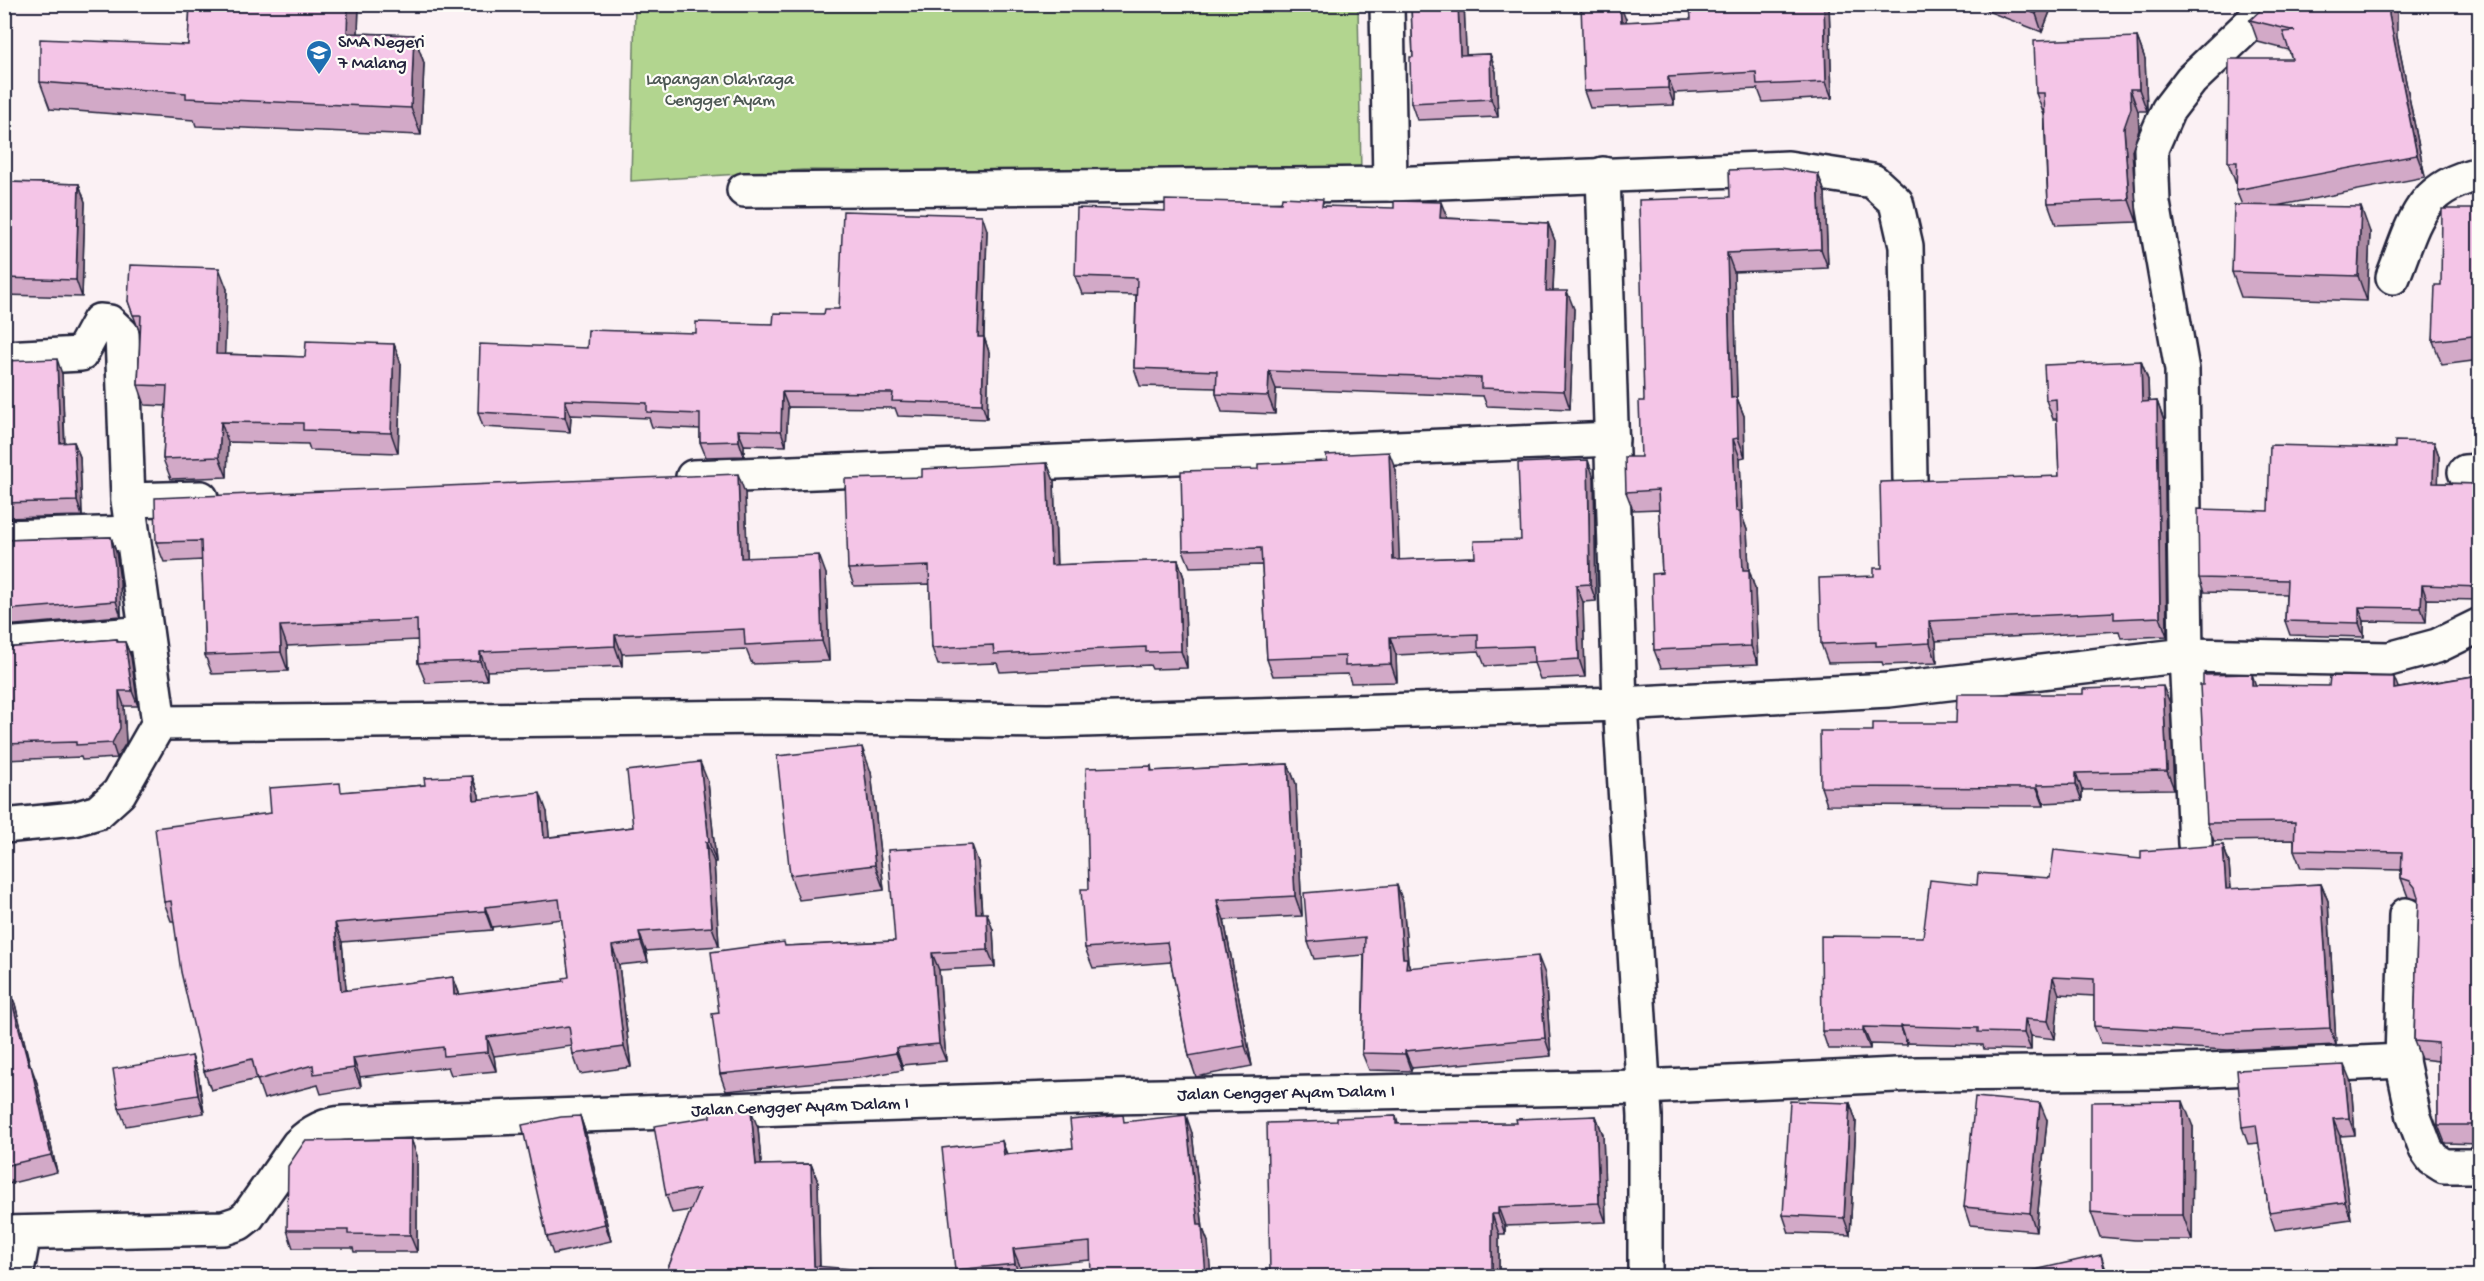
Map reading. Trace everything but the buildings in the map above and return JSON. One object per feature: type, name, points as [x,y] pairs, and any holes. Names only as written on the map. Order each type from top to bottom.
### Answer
[{"type":"street","points":[[1387,4],[1390,184]]},
{"type":"street","points":[[2195,844],[2186,655],[2182,370],[2153,203],[2151,149],[2168,110],[2191,80],[2271,4]]},
{"type":"street","points":[[744,190],[1390,184],[1788,168],[1815,170],[1873,181],[1896,202],[1906,246],[1910,479]]},
{"type":"street","points":[[1603,174],[1620,704],[1643,1087],[1645,1276]]},
{"type":"street","points":[[2393,277],[2419,213],[2433,194],[2455,181],[2480,174]]},
{"type":"street","points":[[4,358],[81,354],[99,321],[109,322],[116,326],[122,334],[128,500],[159,723],[119,794],[98,812],[74,819],[4,826]]},
{"type":"street","points":[[668,478],[1612,439]]},
{"type":"street","points":[[128,500],[226,497]]},
{"type":"street","points":[[4,537],[132,533]]},
{"type":"street","points":[[159,723],[775,717],[1048,722],[1620,704],[1889,690],[2186,655],[2389,659],[2437,646],[2480,625]]},
{"type":"street","points":[[4,645],[146,633]]},
{"type":"street","points":[[2406,915],[2402,1061],[2414,1117],[2426,1149],[2433,1159],[2444,1166],[2480,1166]]},
{"type":"street","name":"Jalan Cengger Ayam Dalam I","points":[[14,1233],[207,1230],[231,1226],[239,1223],[253,1210],[298,1145],[306,1137],[331,1124],[1109,1097],[1643,1087],[1917,1074],[2163,1072],[2402,1061]]},
{"type":"street","points":[[14,1233],[16,1276]]},
{"type":"green space","name":"Lapangan Olahraga Cengger Ayam","points":[[635,5],[1358,5],[1361,174],[803,170],[631,181]]},
{"type":"place","name":"SMA Negeri 7 Malang","points":[[319,76]]}]
